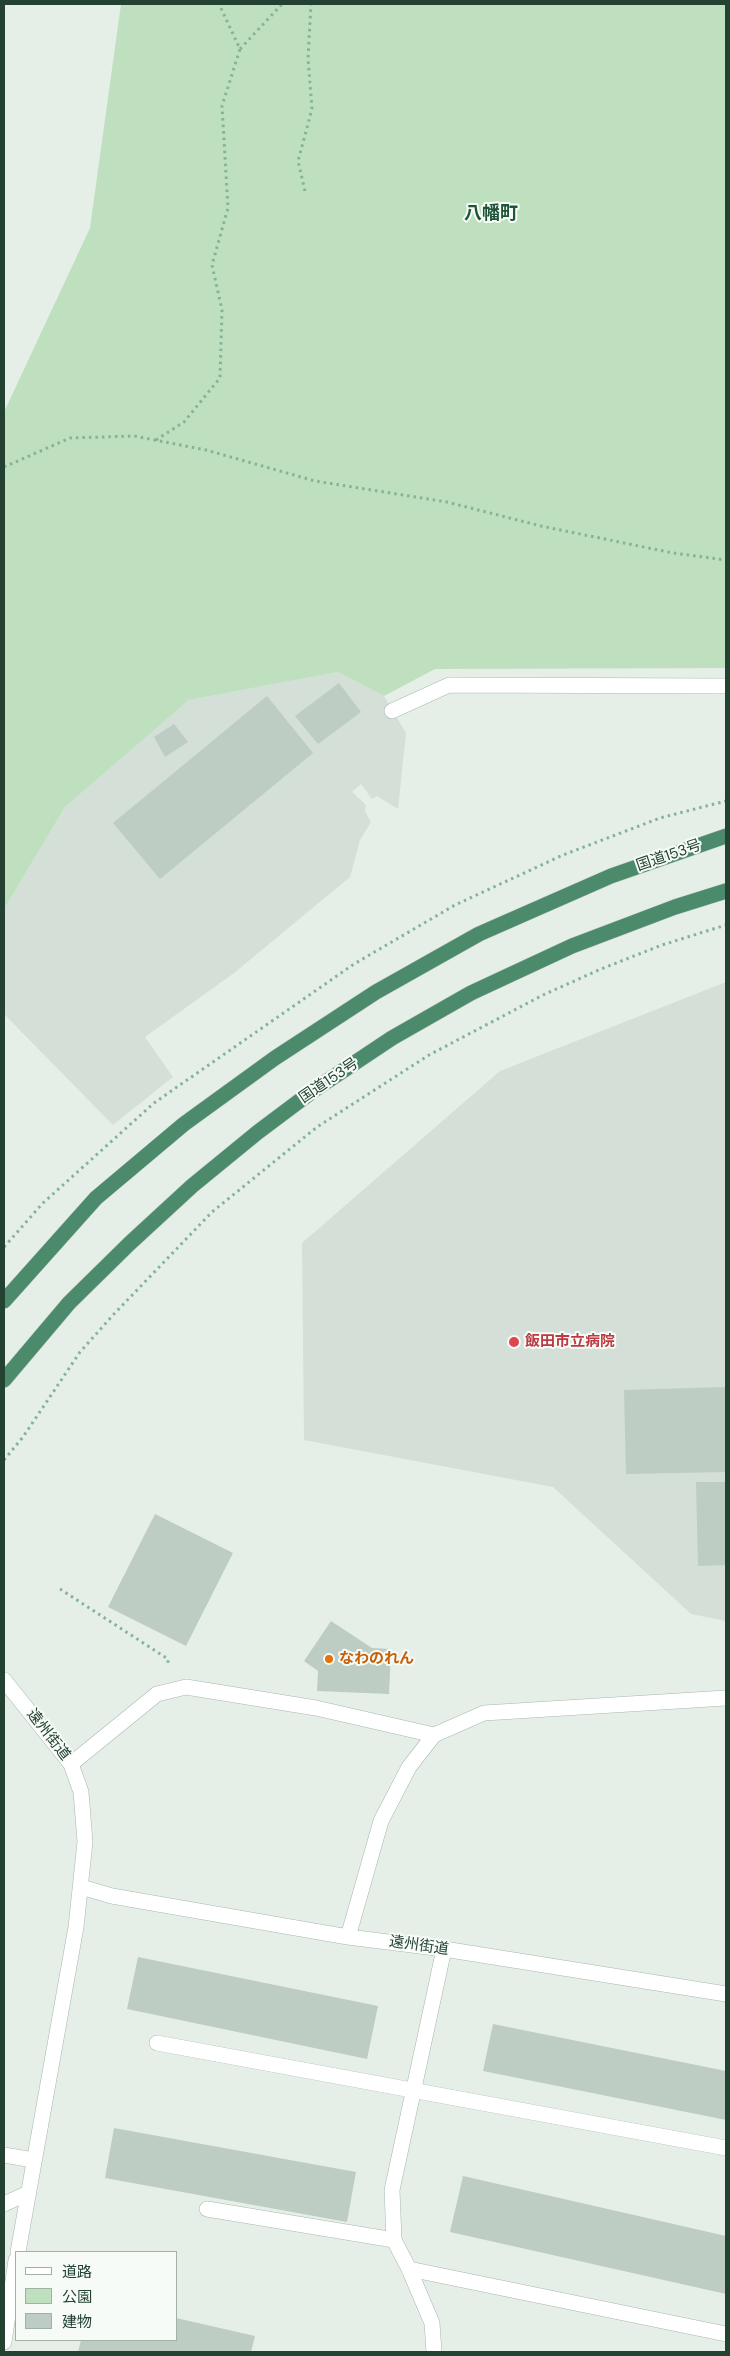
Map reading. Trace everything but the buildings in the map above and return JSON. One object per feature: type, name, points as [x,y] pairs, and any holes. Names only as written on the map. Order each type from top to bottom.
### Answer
[{"type":"highway","name":"国道153号","points":[[4,1301],[96,1198],[184,1124],[275,1058],[376,992],[479,934],[611,876],[726,836]]},
{"type":"highway","name":"国道153号","points":[[4,1380],[69,1303],[129,1244],[192,1186],[258,1132],[314,1090],[392,1038],[472,993],[572,946],[676,907],[726,891]]},
{"type":"street","points":[[392,711],[449,685],[726,686]]},
{"type":"street","name":"遠州街道","points":[[4,1680],[71,1764],[81,1792],[85,1842],[76,1927],[26,2194],[18,2251]]},
{"type":"street","points":[[71,1764],[157,1694],[186,1687],[297,1705],[434,1735]]},
{"type":"street","points":[[348,1937],[381,1821],[408,1767],[434,1735],[484,1713],[726,1698]]},
{"type":"street","name":"遠州街道","points":[[81,1887],[112,1896],[348,1937],[444,1949],[726,1994]]},
{"type":"street","points":[[434,2352],[432,2323],[410,2269],[394,2240],[392,2190],[444,1949]]},
{"type":"street","points":[[156,2043],[413,2092],[726,2148]]},
{"type":"street","points":[[4,2154],[33,2160]]},
{"type":"street","points":[[4,2204],[26,2194]]},
{"type":"street","points":[[207,2209],[394,2240]]},
{"type":"street","points":[[4,2342],[15,2267]]},
{"type":"street","points":[[410,2269],[726,2334]]},
{"type":"path","points":[[219,4],[240,49]]},
{"type":"path","points":[[155,440],[184,422],[220,378],[222,310],[212,265],[228,208],[222,106],[240,49],[282,4]]},
{"type":"path","points":[[305,191],[298,161],[312,109],[308,58],[311,4]]},
{"type":"path","points":[[4,467],[70,438],[134,436],[206,450],[315,480],[446,502],[540,526],[673,552],[726,560]]},
{"type":"path","points":[[4,1460],[23,1437],[80,1352],[114,1314],[212,1212],[317,1127],[429,1055],[543,995],[601,969],[662,945],[726,925]]},
{"type":"path","points":[[60,1589],[168,1659],[166,1692]]},
{"type":"shaded area","points":[[338,672],[384,696],[406,733],[398,809],[377,796],[372,799],[361,784],[352,792],[366,805],[365,811],[371,822],[360,840],[350,877],[234,973],[145,1037],[173,1077],[113,1125],[4,1014],[4,909],[65,807],[189,700]]},
{"type":"shaded area","name":"飯田市立病院","points":[[726,982],[726,1621],[691,1614],[553,1487],[304,1440],[302,1243],[500,1071]]},
{"type":"green space","points":[[121,4],[726,4],[726,668],[435,669],[384,696],[338,672],[189,700],[65,807],[4,909],[4,412],[90,228]]},
{"type":"place","name":"飯田市立病院","points":[[514,1342]]},
{"type":"place","name":"なわのれん","points":[[329,1659]]},
{"type":"district","name":"八幡町","points":[[491,214]]}]
